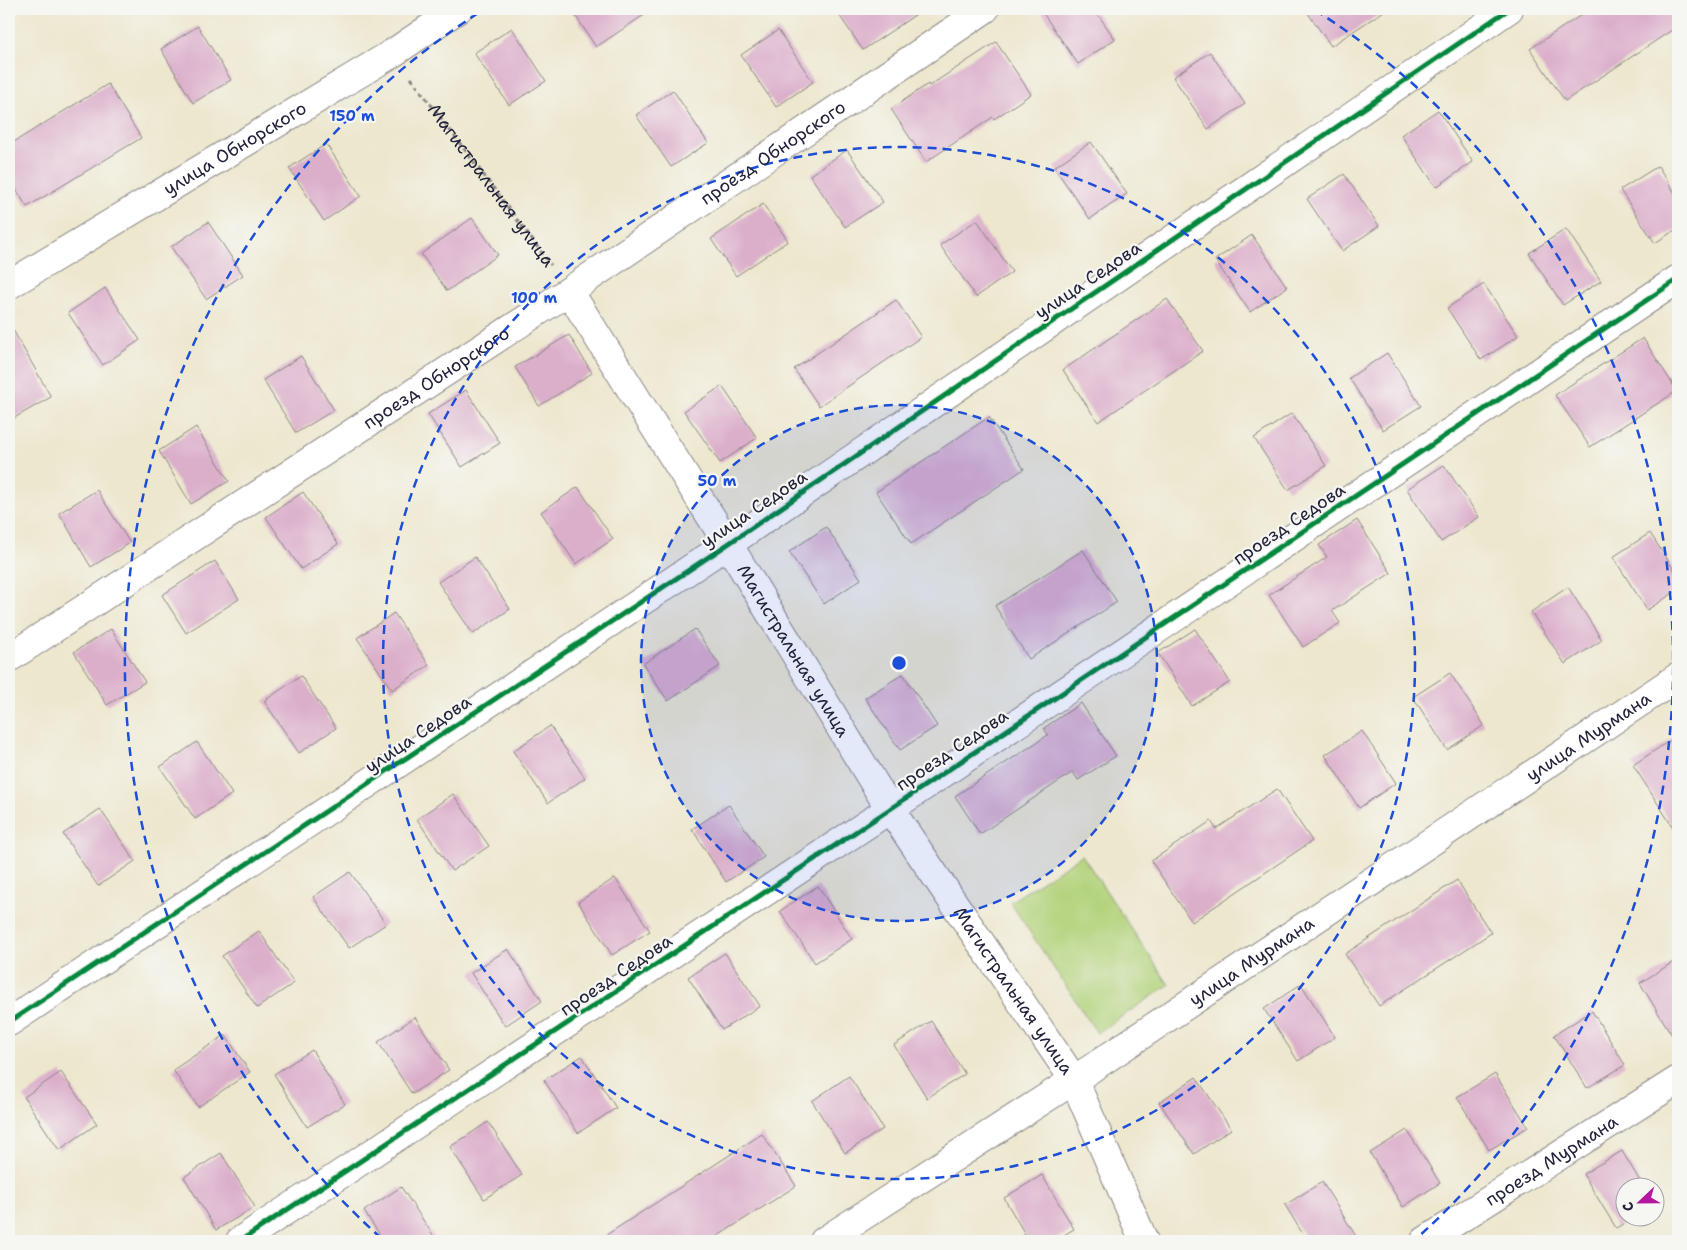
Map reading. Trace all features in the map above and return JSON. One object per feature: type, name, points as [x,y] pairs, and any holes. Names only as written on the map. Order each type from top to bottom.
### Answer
[{"type":"street","name":"улица Обнорского","points":[[9,285],[393,53],[458,9]]},
{"type":"street","name":"проезд Обнорского","points":[[9,658],[569,291],[985,9]]},
{"type":"street","name":"улица Седова","points":[[9,1022],[728,544],[1509,9]]},
{"type":"street","name":"проезд Седова","points":[[240,1241],[890,809],[1678,279]]},
{"type":"street","name":"Магистральная улица","points":[[569,291],[728,544],[890,809],[1074,1080],[1144,1241]]},
{"type":"street","name":"улица Мурмана","points":[[824,1241],[1074,1080],[1678,677]]},
{"type":"street","name":"проезд Мурмана","points":[[1425,1241],[1678,1080]]},
{"type":"green space","points":[[1082,855],[1169,985],[1097,1033],[1010,902]]},
{"type":"building","points":[[571,9],[653,9],[596,47]]},
{"type":"building","points":[[835,9],[924,9],[863,50]]},
{"type":"building","points":[[1040,9],[1094,9],[1115,39],[1078,64]]},
{"type":"building","points":[[1305,9],[1387,9],[1331,46]]},
{"type":"building","points":[[1590,9],[1678,9],[1678,26],[1565,101],[1530,49]]},
{"type":"building","points":[[198,26],[231,80],[193,103],[161,49]]},
{"type":"building","points":[[512,28],[546,81],[509,105],[474,53]]},
{"type":"building","points":[[778,30],[813,82],[776,107],[741,55]]},
{"type":"building","points":[[996,42],[1031,94],[926,162],[891,109]]},
{"type":"building","points":[[1210,52],[1245,104],[1208,129],[1173,77]]},
{"type":"building","points":[[108,84],[141,138],[27,207],[9,178],[9,145]]},
{"type":"building","points":[[673,90],[708,143],[671,167],[636,115]]},
{"type":"building","points":[[1438,110],[1473,162],[1436,187],[1401,135]]},
{"type":"building","points":[[1091,142],[1127,194],[1090,219],[1054,167]]},
{"type":"building","points":[[326,144],[361,196],[324,221],[289,168]]},
{"type":"building","points":[[847,150],[883,202],[845,227],[810,175]]},
{"type":"building","points":[[1658,166],[1678,198],[1678,228],[1655,243],[1620,190]]},
{"type":"building","points":[[1344,174],[1379,226],[1342,251],[1307,199]]},
{"type":"building","points":[[763,204],[788,241],[736,276],[711,239]]},
{"type":"building","points":[[472,218],[498,255],[447,291],[421,254]]},
{"type":"building","points":[[977,220],[1012,272],[976,297],[940,245]]},
{"type":"building","points":[[208,222],[243,275],[206,299],[171,247]]},
{"type":"building","points":[[1566,229],[1601,281],[1563,305],[1529,253]]},
{"type":"building","points":[[1252,235],[1287,287],[1250,312],[1215,260]]},
{"type":"building","points":[[1484,284],[1518,336],[1481,360],[1447,308]]},
{"type":"building","points":[[105,288],[140,340],[103,365],[68,313]]},
{"type":"building","points":[[1167,299],[1203,351],[1098,422],[1063,370]]},
{"type":"building","points":[[896,300],[921,337],[819,406],[794,369]]},
{"type":"building","points":[[9,323],[51,397],[9,421]]},
{"type":"building","points":[[569,335],[592,373],[539,406],[515,367]]},
{"type":"building","points":[[1643,338],[1677,391],[1590,447],[1555,395]]},
{"type":"building","points":[[1387,353],[1421,406],[1383,430],[1349,378]]},
{"type":"building","points":[[301,356],[334,410],[296,433],[263,380]]},
{"type":"building","points":[[722,386],[757,438],[720,463],[684,411]]},
{"type":"building","points":[[466,390],[500,443],[462,467],[428,414]]},
{"type":"building","points":[[1292,413],[1326,466],[1288,490],[1254,438]]},
{"type":"building","points":[[989,417],[1024,469],[911,544],[876,492]]},
{"type":"building","points":[[196,427],[229,481],[191,504],[159,451]]},
{"type":"building","points":[[1444,465],[1479,517],[1441,542],[1407,489]]},
{"type":"building","points":[[578,487],[613,539],[576,564],[541,512]]},
{"type":"building","points":[[97,490],[130,543],[91,567],[59,513]]},
{"type":"building","points":[[303,492],[338,544],[301,569],[266,517]]},
{"type":"building","points":[[1357,520],[1391,573],[1332,611],[1340,623],[1303,647],[1269,595],[1327,557],[1319,545]]},
{"type":"building","points":[[826,527],[861,579],[824,604],[789,552]]},
{"type":"building","points":[[1650,533],[1678,576],[1678,590],[1647,610],[1613,557]]},
{"type":"building","points":[[1083,550],[1117,602],[1029,659],[995,606]]},
{"type":"building","points":[[475,557],[510,609],[473,634],[438,582]]},
{"type":"building","points":[[215,561],[239,599],[186,633],[162,595]]},
{"type":"building","points":[[1568,587],[1602,640],[1565,664],[1531,612]]},
{"type":"building","points":[[394,613],[429,665],[392,690],[357,638]]},
{"type":"building","points":[[111,629],[145,682],[107,705],[74,652]]},
{"type":"building","points":[[695,629],[720,666],[668,701],[643,664]]},
{"type":"building","points":[[1195,629],[1230,682],[1192,706],[1158,653]]},
{"type":"building","points":[[1450,673],[1484,725],[1447,750],[1413,697]]},
{"type":"building","points":[[903,674],[937,726],[900,750],[865,698]]},
{"type":"building","points":[[301,676],[336,728],[299,753],[264,701]]},
{"type":"building","points":[[1081,703],[1116,756],[1078,780],[1073,772],[980,834],[955,796],[1048,735],[1044,728]]},
{"type":"building","points":[[550,726],[585,778],[548,803],[513,751]]},
{"type":"building","points":[[1362,731],[1396,783],[1359,808],[1325,755]]},
{"type":"building","points":[[1678,735],[1678,835],[1633,765]]},
{"type":"building","points":[[197,742],[232,794],[195,819],[160,767]]},
{"type":"building","points":[[1277,789],[1312,841],[1192,922],[1151,861],[1211,821],[1216,829]]},
{"type":"building","points":[[453,794],[489,846],[452,871],[417,819]]},
{"type":"building","points":[[729,805],[764,857],[726,882],[692,829]]},
{"type":"building","points":[[100,809],[135,861],[98,886],[63,834]]},
{"type":"building","points":[[350,872],[386,924],[349,948],[313,897]]},
{"type":"building","points":[[615,878],[650,931],[612,955],[578,902]]},
{"type":"building","points":[[1457,880],[1491,933],[1379,1006],[1345,954]]},
{"type":"building","points":[[818,886],[852,939],[815,963],[780,911]]},
{"type":"building","points":[[259,931],[294,983],[257,1008],[222,956]]},
{"type":"building","points":[[508,949],[542,1001],[505,1026],[471,973]]},
{"type":"building","points":[[725,953],[760,1006],[722,1030],[688,977]]},
{"type":"building","points":[[1678,959],[1678,1045],[1640,983]]},
{"type":"building","points":[[1301,984],[1335,1037],[1298,1061],[1264,1009]]},
{"type":"building","points":[[1592,1011],[1625,1065],[1587,1088],[1554,1035]]},
{"type":"building","points":[[415,1017],[449,1070],[412,1094],[378,1042]]},
{"type":"building","points":[[931,1021],[965,1074],[927,1098],[894,1045]]},
{"type":"building","points":[[225,1035],[250,1072],[198,1107],[173,1070]]},
{"type":"building","points":[[312,1050],[345,1104],[307,1127],[274,1074]]},
{"type":"building","points":[[582,1056],[616,1108],[578,1133],[544,1080]]},
{"type":"building","points":[[61,1072],[97,1124],[59,1150],[24,1097]]},
{"type":"building","points":[[1495,1074],[1528,1127],[1489,1150],[1457,1097]]},
{"type":"building","points":[[849,1076],[883,1129],[845,1153],[812,1101]]},
{"type":"building","points":[[1196,1077],[1231,1129],[1194,1154],[1159,1102]]},
{"type":"building","points":[[488,1122],[522,1175],[484,1199],[450,1147]]},
{"type":"building","points":[[1407,1130],[1440,1183],[1403,1207],[1370,1153]]},
{"type":"building","points":[[762,1134],[796,1186],[710,1241],[597,1241]]},
{"type":"building","points":[[1622,1151],[1638,1178],[1614,1178],[1614,1225],[1583,1174]]},
{"type":"building","points":[[221,1153],[255,1207],[216,1230],[184,1177]]},
{"type":"building","points":[[1042,1175],[1074,1229],[1054,1241],[1029,1241],[1004,1198]]},
{"type":"building","points":[[1322,1182],[1359,1241],[1307,1241],[1285,1205]]},
{"type":"building","points":[[401,1187],[437,1241],[384,1241],[364,1211]]},
{"type":"cycle path","points":[[9,1022],[728,544],[1509,9]]},
{"type":"cycle path","points":[[240,1241],[890,809],[1678,279]]}]
